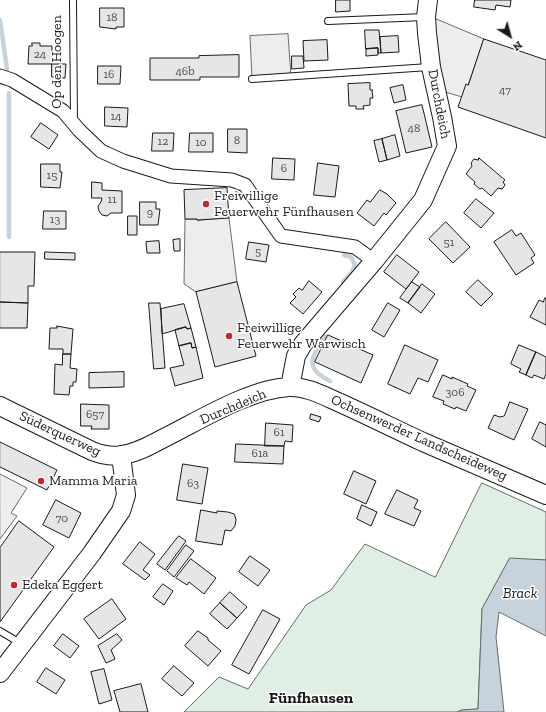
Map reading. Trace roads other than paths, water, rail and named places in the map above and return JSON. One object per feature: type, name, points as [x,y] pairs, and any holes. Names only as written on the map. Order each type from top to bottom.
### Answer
[{"type":"street","name":"Durchdeich","points":[[121,455],[143,449],[237,402],[265,392],[290,387],[296,356],[303,344],[374,261],[423,200],[447,146],[431,67],[427,33],[427,8]]},
{"type":"street","name":"Op den Hoogen","points":[[0,76],[12,80],[63,111],[101,151],[124,161],[171,176],[232,180],[245,185],[281,236],[355,247],[374,261]]},
{"type":"street","name":"Ochsenwerder Landscheideweg","points":[[290,387],[319,393],[423,442],[546,495]]},
{"type":"street","name":"Süderquerweg","points":[[0,406],[92,451],[107,455],[121,455]]},
{"type":"street","points":[[0,673],[92,553],[121,511],[126,495],[121,455]]},
{"type":"lane","name":"Op den Hoogen","points":[[73,0],[74,124]]},
{"type":"lane","points":[[328,21],[427,8]]},
{"type":"lane","points":[[252,79],[431,67]]},
{"type":"lane","points":[[0,630],[23,644]]},
{"type":"water","name":"Brack","points":[[510,558],[546,560],[546,636],[499,612],[496,637],[504,712],[457,712],[462,710],[478,709],[482,609]]},
{"type":"waterway","points":[[0,20],[7,69]]},
{"type":"waterway","points":[[9,93],[9,237]]},
{"type":"waterway","points":[[343,282],[352,272],[355,265],[351,257],[344,255]]},
{"type":"waterway","points":[[325,337],[316,350],[312,362],[316,372],[330,381]]},
{"type":"place","name":"Freiwillige Feuerwehr Fünfhausen","points":[[206,204]]},
{"type":"place","name":"Freiwillige Feuerwehr Warwisch","points":[[229,336]]},
{"type":"place","name":"Mamma Maria","points":[[41,481]]},
{"type":"place","name":"Edeka Eggert","points":[[14,585]]},
{"type":"district","name":"Fünfhausen","points":[[311,698]]}]
